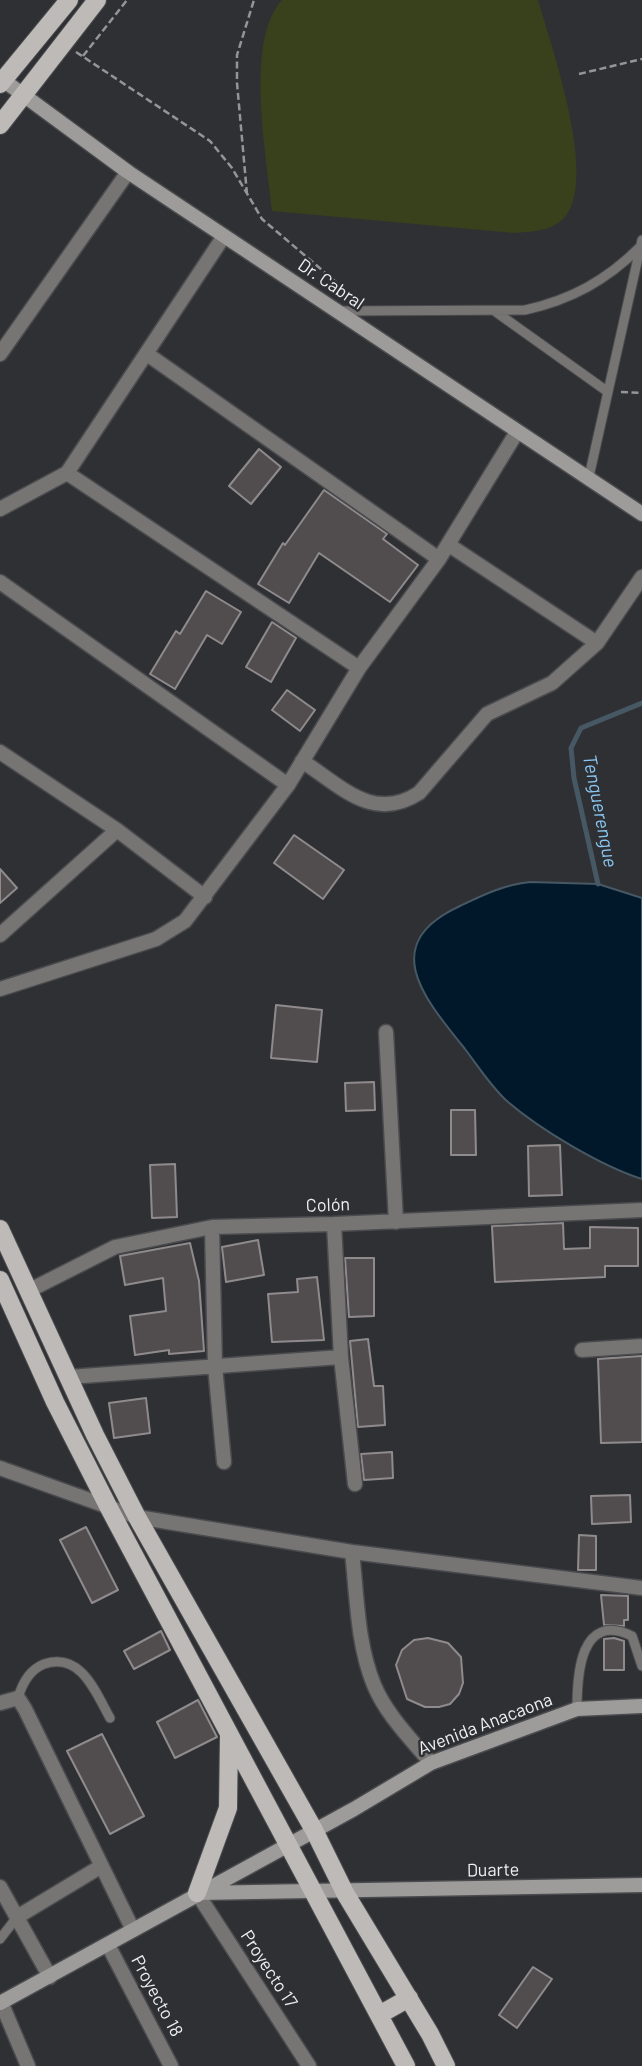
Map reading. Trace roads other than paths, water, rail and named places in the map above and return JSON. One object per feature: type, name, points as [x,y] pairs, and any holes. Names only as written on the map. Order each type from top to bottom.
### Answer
[{"type":"main road","points":[[1,81],[69,0]]},
{"type":"main road","points":[[0,125],[22,93],[97,0]]},
{"type":"main road","name":"Dr. Cabral","points":[[1,81],[22,93],[128,172],[588,481],[642,514]]},
{"type":"main road","points":[[0,1229],[137,1517],[314,1830],[345,1893],[409,1998],[446,2066]]},
{"type":"main road","points":[[0,1280],[55,1402],[109,1508],[406,2066]]},
{"type":"main road","name":"Avenida Anacaona","points":[[1,2002],[108,1945],[430,1763],[577,1709],[642,1706]]},
{"type":"main road","points":[[197,1893],[229,1808],[229,1734]]},
{"type":"main road","name":"Duarte","points":[[197,1893],[345,1893],[642,1885]]},
{"type":"main road","points":[[379,2015],[409,1998]]},
{"type":"street","points":[[0,354],[128,172]]},
{"type":"street","points":[[0,509],[67,473],[224,236]]},
{"type":"street","points":[[147,354],[439,559]]},
{"type":"street","points":[[0,989],[156,939],[185,921],[288,785],[359,668],[449,545],[517,432]]},
{"type":"street","points":[[67,473],[359,668]]},
{"type":"street","points":[[449,545],[597,643]]},
{"type":"street","points":[[303,761],[366,803],[393,806],[406,802],[419,793],[487,715],[552,683],[597,643],[642,577]]},
{"type":"street","points":[[0,582],[288,785]]},
{"type":"street","points":[[4,760],[117,830],[205,897]]},
{"type":"street","points":[[0,935],[117,830]]},
{"type":"street","points":[[386,1032],[396,1222]]},
{"type":"street","name":"Colón","points":[[28,1291],[115,1247],[212,1227],[396,1222],[642,1210]]},
{"type":"street","points":[[334,1224],[341,1357],[355,1484]]},
{"type":"street","points":[[212,1227],[215,1366],[224,1462]]},
{"type":"street","points":[[582,1350],[642,1346]]},
{"type":"street","points":[[69,1377],[341,1357]]},
{"type":"street","points":[[0,1468],[137,1517],[352,1552],[642,1588]]},
{"type":"street","points":[[352,1552],[364,1652],[374,1684],[388,1712],[430,1763]]},
{"type":"street","points":[[0,1703],[18,1698],[133,1930]]},
{"type":"street","points":[[17,1917],[100,1867]]},
{"type":"street","points":[[0,1887],[50,1977]]},
{"type":"street","name":"Proyecto 17","points":[[197,1893],[309,2066]]},
{"type":"street","name":"Proyecto 18","points":[[108,1945],[172,2066]]},
{"type":"street","points":[[1,2002],[29,2066]]},
{"type":"lane","points":[[336,311],[496,312],[555,303],[615,272],[641,244]]},
{"type":"lane","points":[[588,481],[641,244]]},
{"type":"lane","points":[[496,312],[608,392]]},
{"type":"lane","points":[[577,1709],[577,1671],[583,1649],[600,1633],[621,1631],[632,1636],[642,1667]]},
{"type":"lane","points":[[18,1698],[23,1682],[38,1666],[54,1661],[72,1663],[88,1679],[110,1718]]},
{"type":"lane","points":[[0,1939],[17,1917]]},
{"type":"water","points":[[530,882],[598,884],[642,898],[642,1179],[572,1146],[508,1102],[491,1084],[435,1010],[416,973],[414,954],[420,937],[435,921],[485,894]]},
{"type":"waterway","name":"Tenguerengue","points":[[598,884],[574,778],[571,748],[581,728],[642,703]]}]
